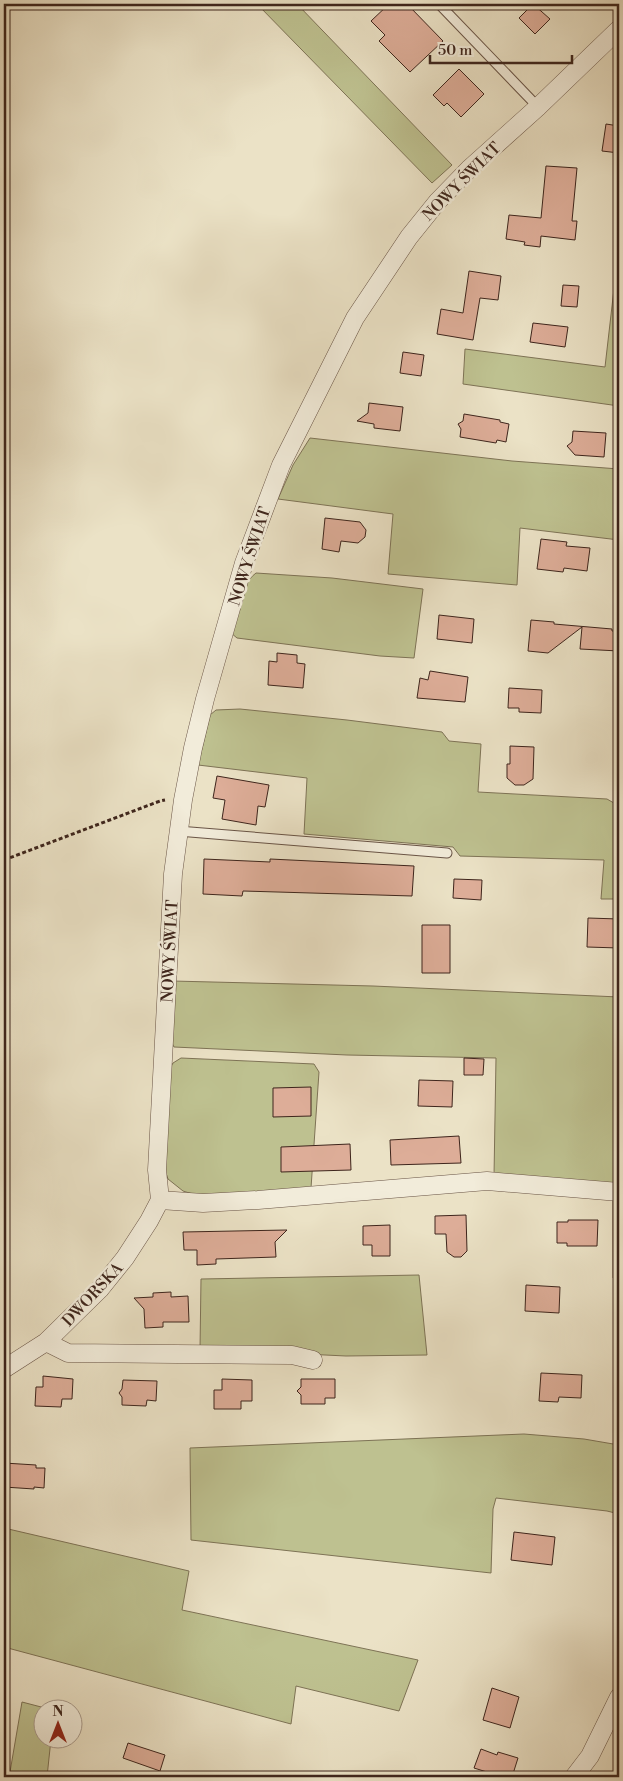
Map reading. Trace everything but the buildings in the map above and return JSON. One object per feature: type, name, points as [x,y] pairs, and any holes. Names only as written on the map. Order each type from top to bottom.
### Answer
[{"type":"street","name":"NOWY ŚWIAT","points":[[160,1200],[157,1170],[173,874],[183,800],[203,707],[244,563],[281,465],[355,318],[409,237],[438,201],[469,169],[538,107],[619,29]]},
{"type":"street","points":[[160,1200],[203,1202],[258,1200],[486,1181],[619,1192]]},
{"type":"street","name":"DWORSKA","points":[[4,1369],[46,1342],[100,1289],[125,1258],[160,1200]]},
{"type":"street","points":[[46,1342],[68,1353],[292,1354],[313,1360]]},
{"type":"street","points":[[574,1777],[590,1756],[619,1697]]},
{"type":"lane","points":[[439,4],[538,107]]},
{"type":"lane","points":[[178,831],[447,853]]},
{"type":"path","points":[[4,860],[160,801],[183,800]]},
{"type":"green space","points":[[257,4],[297,4],[452,165],[432,183]]},
{"type":"green space","points":[[615,280],[619,280],[619,406],[463,384],[465,349],[605,367]]},
{"type":"green space","points":[[310,438],[512,461],[619,469],[619,540],[520,528],[517,585],[388,574],[393,514],[278,499],[293,465]]},
{"type":"green space","points":[[256,573],[332,578],[423,589],[414,658],[380,656],[237,638],[231,633],[241,593],[245,585]]},
{"type":"green space","points":[[240,709],[442,732],[449,741],[481,744],[478,792],[607,799],[619,806],[619,899],[601,899],[604,860],[460,856],[453,847],[304,834],[307,778],[198,765],[210,715],[216,710]]},
{"type":"green space","points":[[172,981],[373,986],[619,997],[619,1187],[494,1176],[496,1058],[347,1055],[174,1047],[171,1041]]},
{"type":"green space","points":[[181,1058],[314,1064],[319,1072],[311,1188],[202,1197],[183,1191],[168,1179],[164,1167],[169,1070],[173,1063]]},
{"type":"green space","points":[[613,1199],[619,1199],[619,1279],[613,1278]]},
{"type":"green space","points":[[419,1275],[427,1355],[346,1356],[200,1349],[201,1279]]},
{"type":"green space","points":[[524,1434],[584,1439],[619,1445],[619,1514],[496,1498],[493,1509],[491,1573],[191,1540],[190,1448]]},
{"type":"green space","points":[[4,1528],[189,1571],[182,1610],[418,1660],[399,1711],[296,1686],[291,1724],[4,1647]]},
{"type":"green space","points":[[22,1702],[32,1705],[32,1748],[50,1748],[47,1777],[23,1777],[10,1772]]}]
